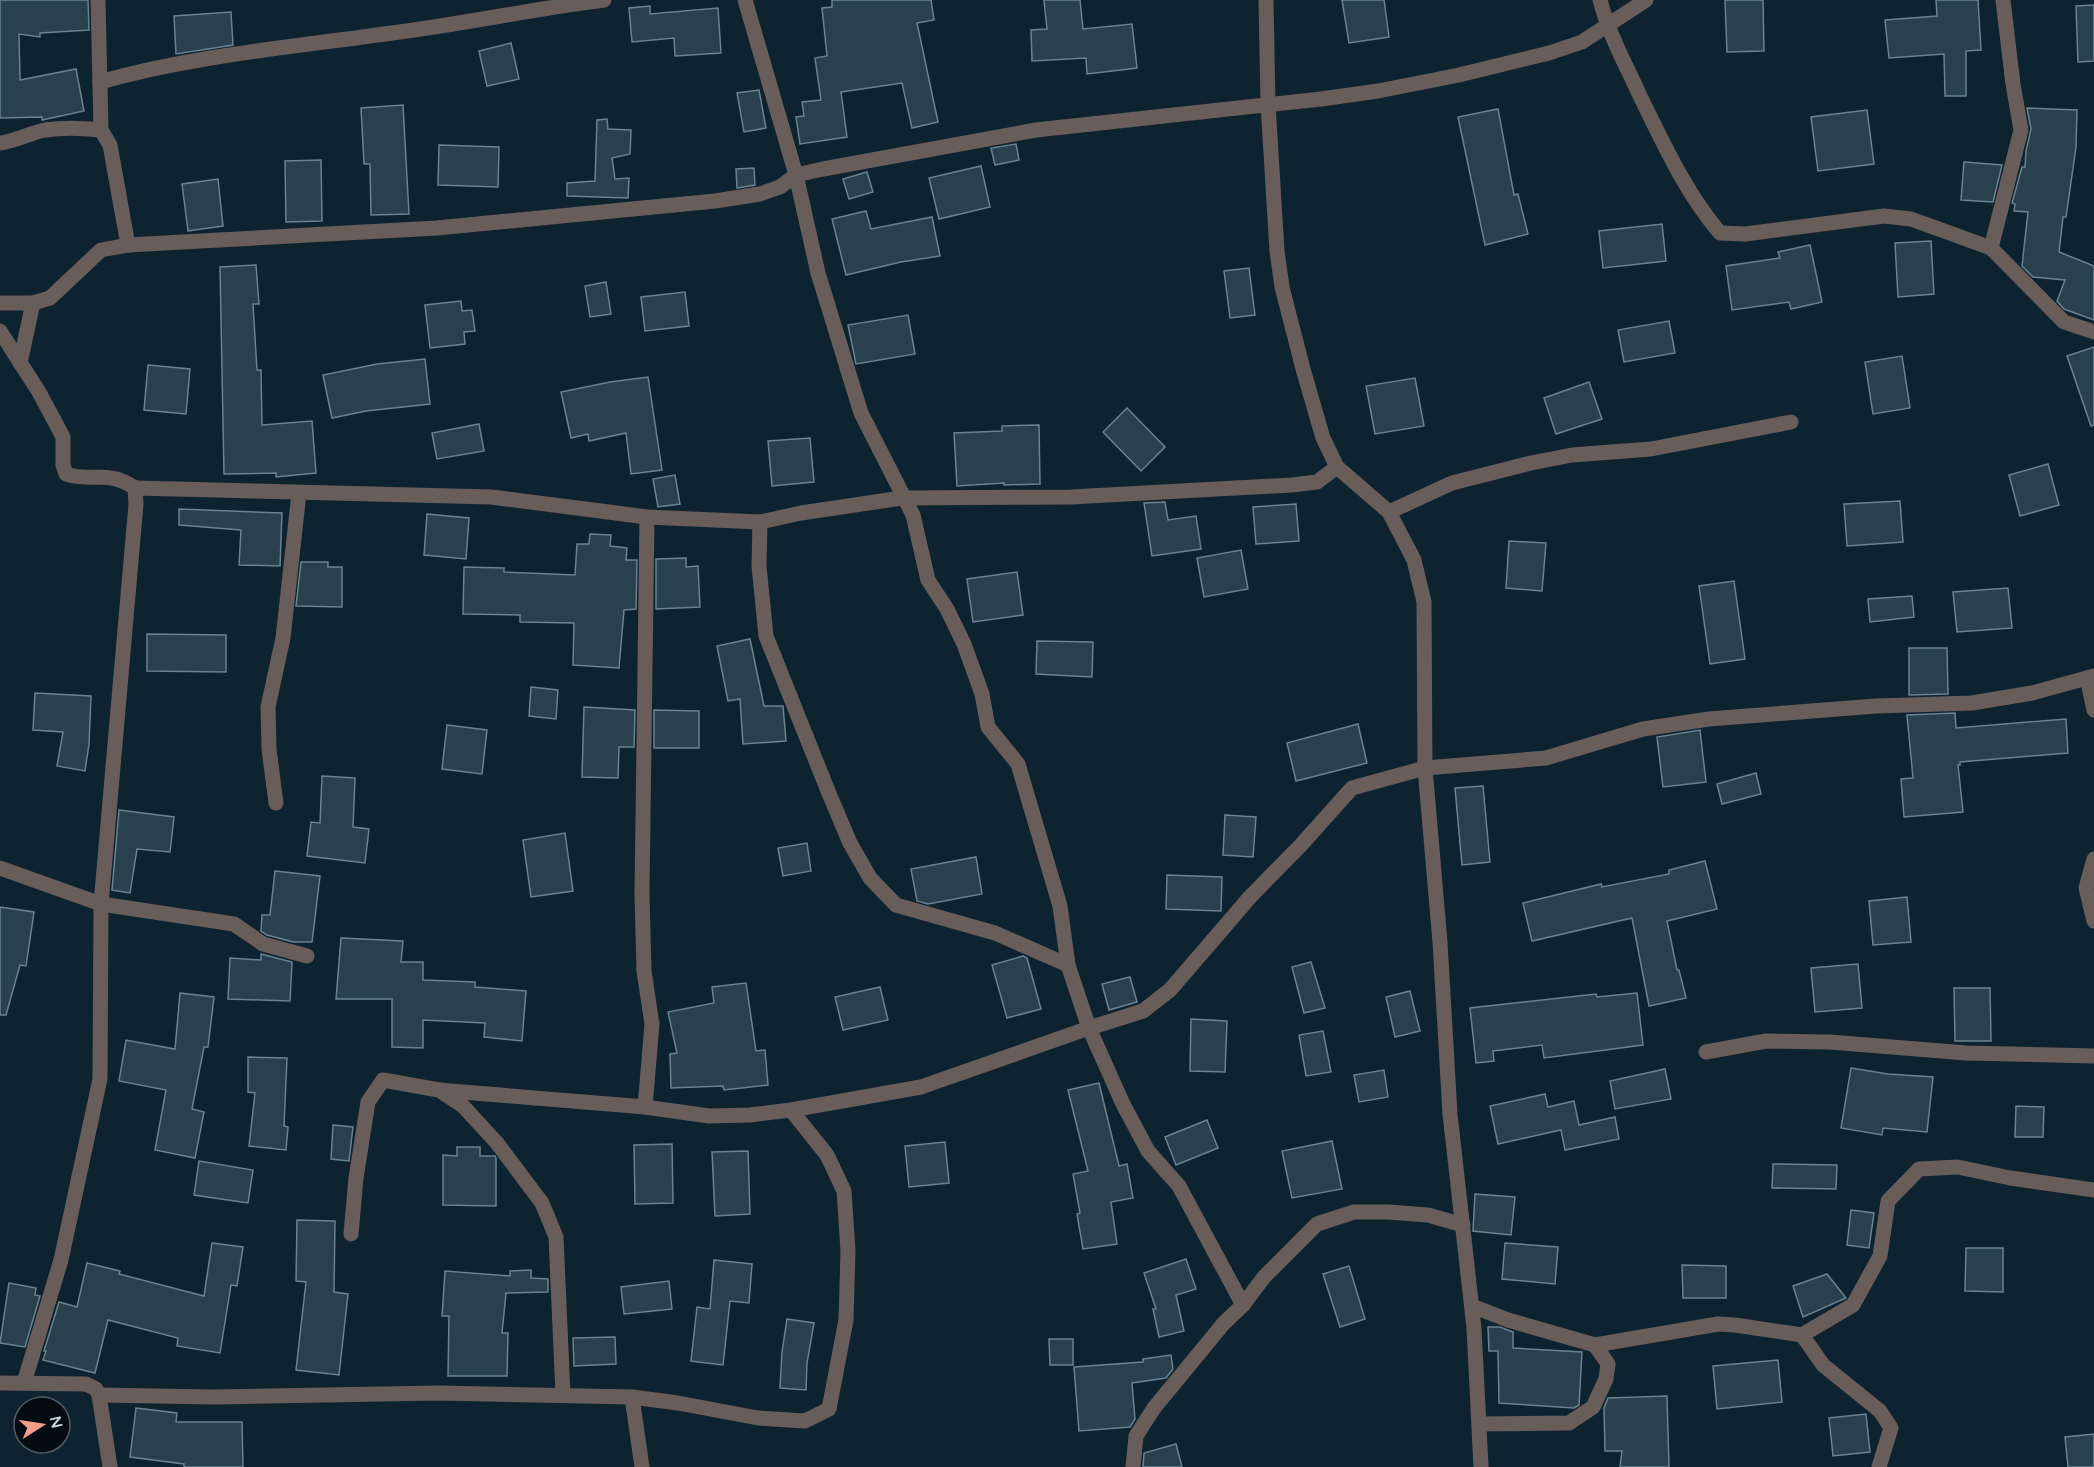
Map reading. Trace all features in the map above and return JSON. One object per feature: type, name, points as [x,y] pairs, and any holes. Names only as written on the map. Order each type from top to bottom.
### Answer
[{"type":"street","points":[[98,0],[101,130],[110,145],[128,245]]},
{"type":"street","points":[[100,82],[147,69],[242,52],[393,33],[604,0]]},
{"type":"street","points":[[745,0],[796,175],[818,273],[861,413],[902,498],[913,515],[928,580],[947,609],[964,644],[982,694],[988,727],[1018,764],[1060,906],[1068,966],[1089,1028],[1123,1104],[1148,1150],[1179,1186],[1243,1305]]},
{"type":"street","points":[[1266,0],[1268,104],[1277,251],[1282,287],[1323,438],[1337,467],[1389,512],[1414,560],[1424,602],[1425,768],[1440,942],[1450,1114],[1472,1306],[1481,1467]]},
{"type":"street","points":[[1600,0],[1607,26],[1664,145],[1700,209],[1720,233],[1745,234],[1884,216],[1911,219],[1991,248],[2064,322],[2094,332]]},
{"type":"street","points":[[0,303],[33,303],[50,298],[101,250],[128,245],[437,228],[715,201],[760,194],[780,187],[796,175],[1036,130],[1378,91],[1459,75],[1549,53],[1582,42],[1646,0]]},
{"type":"street","points":[[1991,248],[2021,129],[2003,0]]},
{"type":"street","points":[[0,143],[11,142],[44,130],[79,128],[101,130]]},
{"type":"street","points":[[20,363],[33,303]]},
{"type":"street","points":[[0,331],[39,392],[63,438],[63,465],[66,474],[74,477],[122,479],[135,488],[491,497],[647,517],[760,522],[801,513],[902,498],[1071,497],[1292,485],[1317,482],[1337,467]]},
{"type":"street","points":[[1389,512],[1452,483],[1531,463],[1572,455],[1651,449],[1791,422]]},
{"type":"street","points":[[24,1383],[61,1260],[100,1079],[101,904],[136,504],[135,488]]},
{"type":"street","points":[[276,804],[269,749],[268,707],[283,638],[299,493]]},
{"type":"street","points":[[645,1107],[652,1024],[644,971],[642,894],[647,517]]},
{"type":"street","points":[[760,522],[759,566],[766,636],[850,843],[870,878],[896,905],[995,933],[1068,966]]},
{"type":"street","points":[[351,1234],[356,1178],[368,1102],[383,1080],[439,1090],[645,1107],[709,1116],[750,1115],[791,1110],[921,1087],[1143,1011],[1170,990],[1250,897],[1352,788],[1425,768],[1546,758],[1643,729],[1709,719],[1876,706],[1972,703],[2032,693],[2091,677],[2094,710]]},
{"type":"street","points":[[2094,859],[2086,888],[2094,921]]},
{"type":"street","points":[[0,868],[101,904],[234,924],[263,945],[307,956]]},
{"type":"street","points":[[1706,1052],[1766,1041],[1830,1042],[1966,1053],[2094,1056]]},
{"type":"street","points":[[439,1090],[463,1106],[484,1128],[542,1203],[556,1237],[563,1395]]},
{"type":"street","points":[[99,1395],[214,1397],[438,1393],[632,1397],[758,1418],[805,1420],[829,1409],[846,1320],[848,1251],[844,1191],[827,1155],[791,1110]]},
{"type":"street","points":[[1472,1306],[1508,1320],[1595,1345],[1718,1324],[1802,1335],[1853,1305],[1880,1256],[1888,1201],[1918,1169],[1958,1167],[2010,1178],[2094,1190]]},
{"type":"street","points":[[1133,1467],[1136,1436],[1154,1408],[1224,1323],[1243,1305],[1264,1277],[1317,1224],[1354,1212],[1428,1215],[1463,1225]]},
{"type":"street","points":[[1802,1335],[1822,1365],[1880,1411],[1891,1428],[1879,1467]]},
{"type":"street","points":[[1479,1424],[1569,1423],[1593,1407],[1606,1379],[1608,1364],[1595,1345]]},
{"type":"street","points":[[0,1383],[86,1384],[96,1389],[99,1395],[110,1467]]},
{"type":"street","points":[[632,1397],[642,1467]]},
{"type":"building","points":[[0,0],[88,0],[89,30],[40,33],[40,37],[19,34],[20,80],[76,69],[84,111],[42,120],[42,117],[0,118]]},
{"type":"building","points":[[832,0],[931,0],[934,20],[917,23],[938,122],[912,128],[902,83],[841,92],[847,137],[800,144],[796,117],[804,116],[802,102],[821,100],[815,58],[827,56],[822,8],[832,7]]},
{"type":"building","points":[[1044,0],[1080,0],[1083,29],[1132,24],[1137,68],[1087,74],[1086,58],[1032,61],[1031,30],[1047,29]]},
{"type":"building","points":[[1342,0],[1384,0],[1389,37],[1349,43]]},
{"type":"building","points":[[1725,0],[1763,0],[1764,51],[1727,52]]},
{"type":"building","points":[[1936,0],[1978,0],[1981,50],[1966,51],[1966,96],[1945,96],[1944,54],[1889,58],[1885,20],[1937,16]]},
{"type":"building","points":[[2094,5],[2094,61],[2078,62],[2076,6]]},
{"type":"building","points":[[650,6],[650,14],[718,8],[721,53],[675,56],[674,38],[632,42],[629,8]]},
{"type":"building","points":[[231,12],[233,45],[176,54],[174,16]]},
{"type":"building","points":[[511,43],[519,79],[487,86],[479,51]]},
{"type":"building","points":[[759,90],[766,128],[744,132],[737,93]]},
{"type":"building","points":[[403,105],[409,214],[371,215],[370,164],[364,164],[361,108]]},
{"type":"building","points":[[2027,108],[2077,110],[2076,147],[2059,252],[2094,266],[2094,320],[2064,309],[2057,301],[2065,280],[2033,277],[2022,266],[2028,212],[2014,211],[2015,204],[2012,203],[2022,167],[2025,167],[2031,129]]},
{"type":"building","points":[[1498,109],[1514,195],[1518,194],[1528,234],[1485,245],[1458,117]]},
{"type":"building","points":[[1867,110],[1874,164],[1818,171],[1811,117]]},
{"type":"building","points":[[607,119],[608,129],[631,130],[630,154],[612,158],[615,179],[629,178],[628,198],[567,196],[567,183],[595,181],[597,120]]},
{"type":"building","points":[[1016,144],[1019,160],[995,165],[991,148]]},
{"type":"building","points":[[439,145],[499,147],[498,187],[438,185]]},
{"type":"building","points":[[321,160],[322,221],[286,222],[285,161]]},
{"type":"building","points":[[1964,162],[2002,165],[1993,202],[1961,200]]},
{"type":"building","points":[[981,166],[990,207],[939,219],[929,178]]},
{"type":"building","points":[[754,168],[755,185],[737,188],[736,169]]},
{"type":"building","points":[[867,172],[873,192],[849,199],[843,179]]},
{"type":"building","points":[[218,179],[223,226],[188,231],[182,184]]},
{"type":"building","points":[[866,211],[871,229],[932,217],[940,256],[901,262],[846,275],[832,219]]},
{"type":"building","points":[[1662,224],[1666,261],[1603,268],[1599,231]]},
{"type":"building","points":[[1931,241],[1934,294],[1898,297],[1895,243]]},
{"type":"building","points":[[1810,245],[1822,302],[1791,309],[1789,302],[1732,310],[1726,266],[1780,258],[1778,252]]},
{"type":"building","points":[[256,265],[259,304],[253,304],[257,370],[261,370],[262,425],[312,421],[316,473],[276,477],[276,473],[224,474],[220,267]]},
{"type":"building","points":[[1249,268],[1255,315],[1230,318],[1224,271]]},
{"type":"building","points":[[606,282],[611,314],[590,317],[585,286]]},
{"type":"building","points":[[685,292],[689,326],[645,331],[641,297]]},
{"type":"building","points":[[461,301],[462,311],[472,310],[475,331],[464,332],[465,344],[430,348],[425,305]]},
{"type":"building","points":[[908,315],[915,354],[856,364],[848,325]]},
{"type":"building","points":[[1669,321],[1675,353],[1624,362],[1618,330]]},
{"type":"building","points":[[2094,347],[2094,425],[2091,426],[2067,356]]},
{"type":"building","points":[[1902,356],[1910,408],[1873,414],[1865,362]]},
{"type":"building","points":[[425,359],[430,404],[366,411],[332,418],[323,375],[377,364]]},
{"type":"building","points":[[148,365],[190,369],[186,414],[144,410]]},
{"type":"building","points":[[648,377],[662,470],[631,474],[626,433],[589,441],[588,434],[571,438],[561,392]]},
{"type":"building","points":[[1415,378],[1424,426],[1375,434],[1366,386]]},
{"type":"building","points":[[1589,382],[1602,419],[1556,434],[1544,398]]},
{"type":"building","points":[[1127,408],[1165,447],[1141,471],[1103,432]]},
{"type":"building","points":[[479,424],[484,451],[437,459],[432,433]]},
{"type":"building","points":[[1039,425],[1040,484],[1004,485],[1004,483],[957,486],[954,433],[1002,431],[1002,426]]},
{"type":"building","points":[[810,438],[814,482],[772,486],[768,441]]},
{"type":"building","points":[[2048,464],[2059,505],[2020,516],[2009,475]]},
{"type":"building","points":[[675,475],[680,504],[658,507],[653,479]]},
{"type":"building","points":[[1900,501],[1903,542],[1847,546],[1844,504]]},
{"type":"building","points":[[1165,502],[1168,520],[1196,516],[1201,549],[1152,556],[1144,503]]},
{"type":"building","points":[[1296,504],[1299,541],[1256,544],[1253,507]]},
{"type":"building","points":[[179,509],[282,513],[280,566],[239,565],[241,530],[179,525]]},
{"type":"building","points":[[427,514],[469,518],[466,559],[424,555]]},
{"type":"building","points":[[590,534],[611,535],[610,546],[627,548],[626,560],[637,560],[636,609],[624,610],[619,668],[573,665],[574,623],[520,622],[520,615],[463,614],[464,567],[504,568],[504,572],[575,575],[577,544],[589,544]]},
{"type":"building","points":[[1509,541],[1546,543],[1542,591],[1506,588]]},
{"type":"building","points":[[1241,550],[1248,589],[1204,597],[1197,558]]},
{"type":"building","points":[[686,558],[686,567],[698,566],[700,607],[656,609],[656,559]]},
{"type":"building","points":[[301,562],[328,562],[328,567],[342,567],[342,607],[296,606]]},
{"type":"building","points":[[1017,572],[1023,615],[973,622],[967,579]]},
{"type":"building","points":[[1734,581],[1745,659],[1710,664],[1699,586]]},
{"type":"building","points":[[2008,588],[2012,628],[1957,632],[1953,592]]},
{"type":"building","points":[[1912,596],[1914,617],[1870,622],[1868,599]]},
{"type":"building","points":[[147,634],[226,635],[226,672],[147,671]]},
{"type":"building","points":[[750,639],[764,706],[783,706],[786,741],[743,744],[740,699],[728,701],[717,646]]},
{"type":"building","points":[[1037,641],[1093,642],[1092,677],[1036,674]]},
{"type":"building","points":[[1909,648],[1947,648],[1948,694],[1909,695]]},
{"type":"building","points":[[531,687],[558,690],[556,719],[529,716]]},
{"type":"building","points":[[35,693],[91,696],[89,744],[85,771],[57,766],[63,732],[33,730]]},
{"type":"building","points":[[584,707],[635,710],[634,747],[619,747],[618,778],[582,777]]},
{"type":"building","points":[[654,710],[699,711],[699,748],[654,748]]},
{"type":"building","points":[[1955,713],[1956,728],[2066,719],[2068,753],[1960,762],[1958,765],[1963,812],[1904,817],[1901,779],[1913,778],[1907,715]]},
{"type":"building","points":[[1358,724],[1367,763],[1296,781],[1287,743]]},
{"type":"building","points":[[447,725],[487,730],[482,774],[442,769]]},
{"type":"building","points":[[1700,730],[1706,782],[1663,787],[1657,737]]},
{"type":"building","points":[[1756,773],[1761,794],[1722,804],[1717,784]]},
{"type":"building","points":[[322,776],[355,778],[353,827],[369,829],[365,863],[307,856],[311,822],[320,823]]},
{"type":"building","points":[[1483,786],[1490,862],[1462,865],[1455,788]]},
{"type":"building","points":[[119,810],[174,817],[170,852],[137,849],[130,893],[112,890]]},
{"type":"building","points":[[1225,815],[1256,817],[1253,857],[1223,855]]},
{"type":"building","points":[[565,833],[573,891],[531,897],[523,840]]},
{"type":"building","points":[[807,843],[811,871],[783,876],[778,848]]},
{"type":"building","points":[[976,857],[982,894],[928,904],[917,901],[911,869]]},
{"type":"building","points":[[1705,861],[1717,909],[1667,921],[1677,970],[1679,970],[1686,998],[1649,1006],[1632,918],[1532,941],[1523,903],[1601,884],[1602,887],[1669,874],[1669,870]]},
{"type":"building","points":[[275,871],[320,876],[312,942],[293,942],[267,935],[261,931],[262,915],[270,915]]},
{"type":"building","points":[[1167,875],[1222,877],[1221,911],[1166,909]]},
{"type":"building","points":[[1907,897],[1911,942],[1873,945],[1869,901]]},
{"type":"building","points":[[0,907],[34,912],[26,966],[20,965],[6,1015],[0,1015]]},
{"type":"building","points":[[341,938],[403,941],[401,962],[423,962],[423,980],[475,982],[475,987],[526,991],[522,1041],[484,1037],[485,1023],[423,1020],[423,1048],[392,1047],[392,999],[336,999]]},
{"type":"building","points":[[261,954],[292,962],[290,1001],[228,999],[230,958],[261,960]]},
{"type":"building","points":[[1023,956],[1027,958],[1041,1009],[1007,1018],[992,965]]},
{"type":"building","points":[[1311,962],[1325,1008],[1304,1013],[1292,967]]},
{"type":"building","points":[[1858,964],[1862,1008],[1815,1012],[1811,968]]},
{"type":"building","points":[[1130,977],[1137,1002],[1109,1010],[1102,984]]},
{"type":"building","points":[[746,983],[756,1051],[765,1050],[768,1085],[724,1090],[723,1086],[671,1088],[670,1054],[677,1053],[668,1012],[714,1003],[712,987]]},
{"type":"building","points":[[880,987],[888,1020],[843,1030],[835,997]]},
{"type":"building","points":[[1954,988],[1990,988],[1991,1041],[1955,1041]]},
{"type":"building","points":[[1410,991],[1420,1031],[1395,1037],[1386,997]]},
{"type":"building","points":[[180,993],[214,997],[208,1047],[204,1047],[192,1109],[204,1112],[195,1158],[155,1150],[166,1090],[119,1081],[126,1040],[175,1049]]},
{"type":"building","points":[[1637,993],[1643,1045],[1544,1058],[1542,1045],[1493,1051],[1494,1061],[1476,1063],[1470,1008],[1596,994],[1597,997]]},
{"type":"building","points":[[1191,1019],[1227,1021],[1225,1072],[1190,1071]]},
{"type":"building","points":[[1323,1031],[1331,1072],[1306,1076],[1299,1035]]},
{"type":"building","points":[[248,1057],[287,1058],[284,1126],[288,1127],[286,1150],[249,1146],[255,1093],[248,1092]]},
{"type":"building","points":[[1851,1068],[1888,1074],[1933,1077],[1927,1132],[1883,1128],[1882,1135],[1841,1128]]},
{"type":"building","points":[[1665,1069],[1671,1099],[1615,1109],[1610,1081]]},
{"type":"building","points":[[1384,1070],[1388,1097],[1359,1102],[1354,1075]]},
{"type":"building","points":[[1099,1083],[1119,1166],[1127,1164],[1133,1198],[1111,1202],[1117,1244],[1083,1249],[1073,1174],[1088,1171],[1068,1090]]},
{"type":"building","points":[[1545,1094],[1548,1107],[1574,1101],[1579,1125],[1615,1117],[1619,1139],[1565,1150],[1561,1130],[1498,1144],[1490,1106]]},
{"type":"building","points":[[2016,1106],[2044,1107],[2043,1137],[2015,1137]]},
{"type":"building","points":[[1207,1120],[1218,1148],[1176,1165],[1165,1137]]},
{"type":"building","points":[[333,1125],[353,1127],[349,1161],[331,1159]]},
{"type":"building","points":[[1332,1141],[1342,1189],[1292,1198],[1282,1151]]},
{"type":"building","points":[[945,1142],[949,1183],[909,1187],[905,1146]]},
{"type":"building","points":[[672,1144],[673,1203],[635,1204],[634,1145]]},
{"type":"building","points":[[457,1147],[480,1147],[480,1156],[495,1156],[496,1206],[443,1205],[443,1155],[457,1156]]},
{"type":"building","points":[[748,1151],[750,1214],[715,1216],[712,1152]]},
{"type":"building","points":[[199,1161],[253,1170],[248,1203],[194,1195]]},
{"type":"building","points":[[1773,1164],[1837,1165],[1836,1189],[1772,1188]]},
{"type":"building","points":[[1475,1194],[1515,1197],[1511,1235],[1473,1231]]},
{"type":"building","points":[[1851,1210],[1874,1213],[1869,1248],[1847,1245]]},
{"type":"building","points":[[297,1220],[335,1221],[334,1292],[348,1294],[339,1375],[296,1370],[306,1282],[296,1281]]},
{"type":"building","points":[[212,1243],[243,1247],[237,1286],[231,1285],[220,1353],[177,1346],[178,1338],[108,1320],[95,1373],[43,1360],[59,1302],[77,1307],[87,1263],[120,1271],[119,1274],[204,1296]]},
{"type":"building","points":[[1505,1243],[1558,1247],[1555,1284],[1502,1279]]},
{"type":"building","points":[[1966,1248],[2003,1248],[2003,1292],[1965,1291]]},
{"type":"building","points":[[1186,1259],[1196,1289],[1176,1295],[1184,1331],[1159,1337],[1153,1309],[1156,1309],[1144,1273]]},
{"type":"building","points":[[714,1260],[752,1264],[749,1303],[730,1301],[723,1365],[691,1361],[697,1307],[710,1309]]},
{"type":"building","points":[[1682,1265],[1726,1266],[1726,1298],[1683,1298]]},
{"type":"building","points":[[1349,1266],[1365,1319],[1340,1327],[1323,1274]]},
{"type":"building","points":[[531,1270],[531,1278],[548,1279],[548,1292],[506,1293],[502,1333],[508,1333],[507,1376],[448,1376],[449,1316],[442,1316],[445,1271],[510,1276],[510,1271]]},
{"type":"building","points":[[1827,1274],[1846,1298],[1803,1317],[1793,1286]]},
{"type":"building","points":[[669,1281],[672,1309],[624,1314],[621,1287]]},
{"type":"building","points":[[9,1283],[36,1288],[35,1295],[40,1296],[25,1347],[0,1343]]},
{"type":"building","points":[[787,1319],[814,1323],[807,1363],[806,1390],[780,1388]]},
{"type":"building","points":[[1488,1327],[1500,1327],[1513,1332],[1513,1348],[1582,1352],[1579,1405],[1574,1408],[1499,1403],[1498,1351],[1489,1351]]},
{"type":"building","points":[[615,1337],[616,1364],[574,1366],[573,1338]]},
{"type":"building","points":[[1049,1339],[1073,1339],[1073,1365],[1050,1365]]},
{"type":"building","points":[[1171,1355],[1173,1369],[1166,1378],[1132,1383],[1135,1419],[1130,1427],[1079,1431],[1074,1367],[1143,1362],[1143,1359]]},
{"type":"building","points":[[1778,1360],[1782,1402],[1717,1409],[1713,1366]]},
{"type":"building","points":[[1667,1396],[1669,1467],[1620,1467],[1622,1451],[1605,1451],[1604,1408],[1608,1398]]},
{"type":"building","points":[[136,1408],[177,1413],[176,1422],[242,1422],[243,1467],[184,1467],[184,1464],[130,1457]]},
{"type":"building","points":[[1866,1414],[1870,1452],[1833,1456],[1829,1418]]},
{"type":"building","points":[[2094,1434],[2094,1467],[2068,1467],[2065,1437]]},
{"type":"building","points":[[1176,1444],[1182,1467],[1143,1467],[1144,1453]]}]
